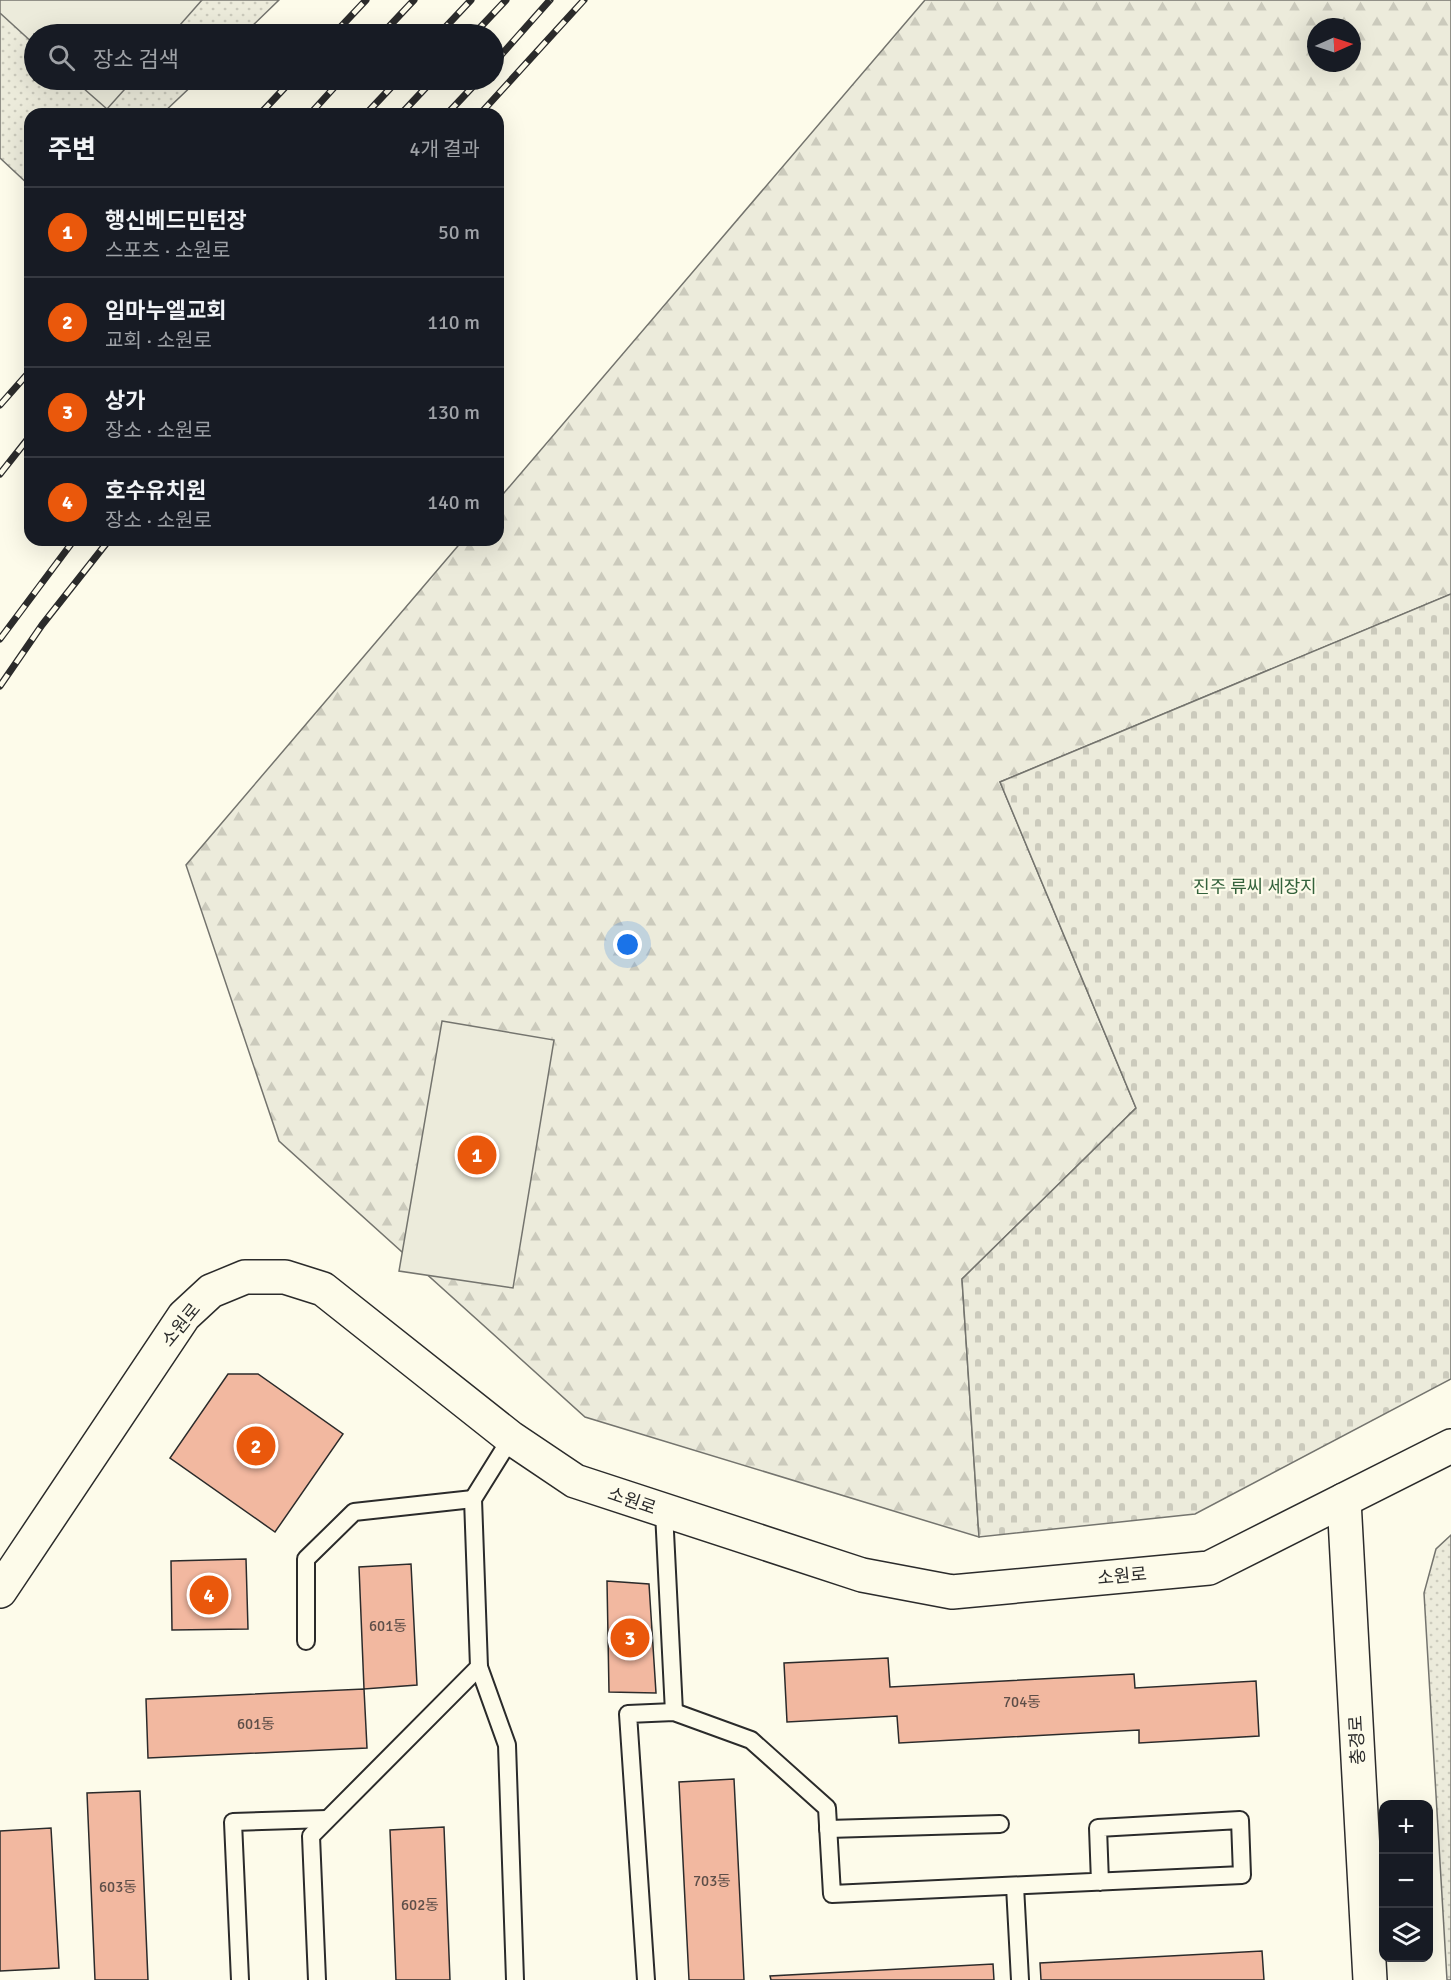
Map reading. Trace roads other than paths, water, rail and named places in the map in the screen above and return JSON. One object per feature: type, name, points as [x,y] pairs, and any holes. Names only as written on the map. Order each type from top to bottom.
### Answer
[{"type":"main road","name":"소원로","points":[[0,1592],[184,1316],[210,1291],[245,1277],[285,1277],[323,1289],[512,1438],[575,1481],[862,1575],[952,1592],[1209,1568],[1451,1446]]},
{"type":"main road","name":"충경로","points":[[1344,1500],[1370,1980]]},
{"type":"lane","points":[[512,1438],[473,1499],[479,1667],[507,1745],[515,1980]]},
{"type":"lane","points":[[306,1641],[306,1559],[354,1512],[473,1499]]},
{"type":"lane","points":[[664,1512],[674,1712]]},
{"type":"lane","points":[[317,1980],[311,1836],[479,1667]]},
{"type":"lane","points":[[646,1980],[628,1714],[674,1712],[751,1740],[827,1808],[832,1894],[1015,1886],[1100,1882],[1242,1875],[1240,1820],[1098,1828],[1100,1882]]},
{"type":"lane","points":[[240,1980],[233,1822],[327,1819]]},
{"type":"lane","points":[[828,1829],[1000,1824]]},
{"type":"lane","points":[[1015,1886],[1020,1980]]},
{"type":"railway","points":[[343,24],[366,0]]},
{"type":"railway","points":[[391,24],[414,0]]},
{"type":"railway","points":[[448,24],[471,0]]},
{"type":"railway","points":[[483,24],[506,0]]},
{"type":"railway","points":[[504,52],[550,0]]},
{"type":"railway","points":[[504,88],[584,0]]},
{"type":"railway","points":[[266,108],[283,90]]},
{"type":"railway","points":[[315,108],[332,90]]},
{"type":"railway","points":[[372,108],[389,90]]},
{"type":"railway","points":[[407,108],[424,90]]},
{"type":"railway","points":[[453,108],[470,90]]},
{"type":"railway","points":[[485,108],[502,90]]},
{"type":"railway","points":[[0,405],[24,378]]},
{"type":"railway","points":[[0,474],[24,444]]},
{"type":"railway","points":[[0,639],[70,546]]},
{"type":"railway","points":[[0,686],[42,625],[104,546]]},
{"type":"place","name":"행신베드민턴장","points":[[477,1155]]},
{"type":"place","name":"임마누엘교회","points":[[256,1446]]},
{"type":"place","name":"호수유치원","points":[[209,1595]]},
{"type":"place","name":"상가","points":[[630,1638]]},
{"type":"park label","name":"진주 류씨 세장지","points":[[1255,887]]}]
